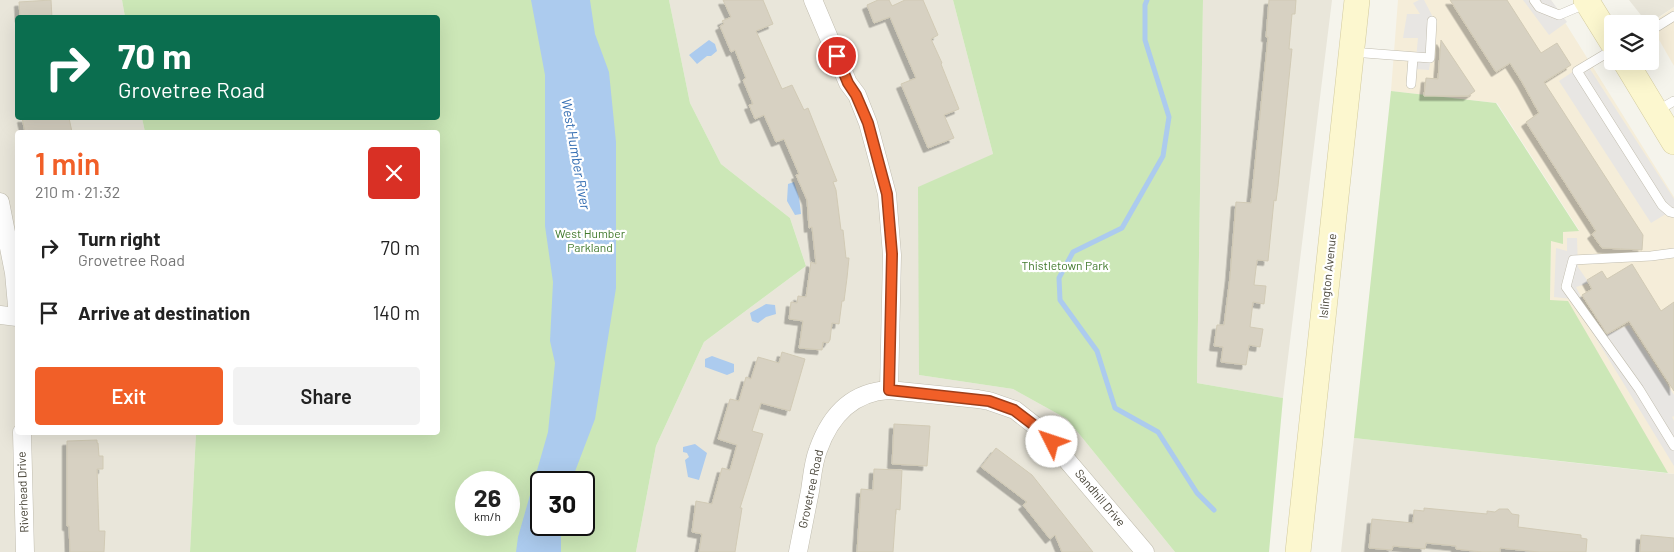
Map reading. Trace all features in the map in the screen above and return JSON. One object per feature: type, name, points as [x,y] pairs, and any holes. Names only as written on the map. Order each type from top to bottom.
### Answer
[{"type":"main road","name":"Islington Avenue","points":[[1298,552],[1357,0]]},
{"type":"main road","points":[[1587,1],[1604,29]]},
{"type":"main road","points":[[1633,70],[1665,107],[1674,142]]},
{"type":"street","points":[[813,0],[848,83],[856,95],[868,123],[887,194],[892,254],[889,390]]},
{"type":"street","points":[[0,202],[15,284]]},
{"type":"street","points":[[0,315],[15,317]]},
{"type":"street","name":"Grovetree Road","points":[[798,552],[817,450],[827,430],[838,413],[851,400],[878,391],[889,390]]},
{"type":"street","name":"Sandhill Drive","points":[[889,390],[978,399],[1014,410],[1043,432],[1145,552]]},
{"type":"street","name":"Riverhead Drive","points":[[22,435],[25,552]]},
{"type":"lane","points":[[1534,0],[1539,7],[1552,14],[1559,15],[1587,1]]},
{"type":"lane","points":[[1659,25],[1674,16]]},
{"type":"lane","points":[[1352,52],[1430,58],[1432,21]]},
{"type":"lane","points":[[1604,55],[1578,71],[1662,205],[1674,213]]},
{"type":"lane","points":[[1412,84],[1414,58]]},
{"type":"lane","points":[[1674,253],[1573,260],[1566,287],[1639,389],[1674,446]]},
{"type":"shaded area","points":[[0,0],[122,0],[125,15],[15,15],[15,120],[142,120],[145,130],[15,130],[15,435],[196,435],[190,552],[0,552]]},
{"type":"shaded area","points":[[669,0],[953,0],[993,154],[919,375],[1013,389],[1067,419],[1175,552],[636,552],[656,446],[704,342],[806,266],[790,218],[721,164],[690,103]]},
{"type":"shaded area","points":[[1203,0],[1332,0],[1283,398],[1197,383]]},
{"type":"shaded area","points":[[1398,0],[1551,0],[1674,197],[1674,474],[1668,473],[1550,300],[1551,241],[1563,231],[1579,230],[1497,103],[1391,91]]},
{"type":"shaded area","points":[[1424,0],[1436,23],[1429,70],[1415,69],[1418,38],[1403,38],[1407,14],[1420,14],[1413,3]]},
{"type":"shaded area","points":[[1523,0],[1551,0],[1567,22],[1549,35]]},
{"type":"shaded area","points":[[1629,0],[1674,0],[1674,7],[1659,17],[1659,15],[1641,15]]},
{"type":"shaded area","points":[[1674,7],[1674,66],[1659,40],[1659,18]]},
{"type":"shaded area","points":[[1586,63],[1674,199],[1674,209],[1651,223],[1559,81]]},
{"type":"shaded area","points":[[1567,238],[1577,238],[1578,267],[1589,283],[1576,287],[1601,337],[1629,325],[1674,395],[1674,416],[1672,417],[1674,421],[1674,466],[1572,299],[1554,297],[1556,248],[1567,251]]},
{"type":"shaded area","points":[[1354,438],[1674,474],[1674,552],[1341,552]]},
{"type":"green space","name":"West Humber Parkland","points":[[122,0],[669,0],[690,103],[721,164],[790,218],[806,266],[704,342],[656,446],[636,552],[190,552],[196,435],[440,435],[440,130],[145,130],[142,120],[440,120],[440,15],[125,15]]},
{"type":"green space","name":"Thistletown Park","points":[[953,0],[1203,0],[1197,383],[1283,398],[1269,552],[1175,552],[1067,419],[1013,389],[919,375],[918,187],[993,154]]},
{"type":"green space","points":[[1391,91],[1496,103],[1579,231],[1563,232],[1563,244],[1551,241],[1550,300],[1568,301],[1668,473],[1354,438]]},
{"type":"water","name":"West Humber River","points":[[531,0],[590,0],[595,34],[609,72],[616,142],[616,288],[595,419],[575,471],[537,471],[548,432],[555,363],[550,341],[553,282],[545,226],[545,75]]},
{"type":"water","points":[[709,40],[715,44],[717,51],[697,64],[689,55]]},
{"type":"water","points":[[794,182],[799,197],[801,214],[795,215],[787,201],[788,184]]},
{"type":"water","points":[[766,304],[775,305],[776,314],[766,317],[758,323],[752,321],[750,313]]},
{"type":"water","points":[[712,356],[734,364],[734,372],[727,375],[705,367],[705,359]]},
{"type":"water","points":[[695,444],[707,453],[699,480],[688,477],[685,460],[689,457],[687,453],[683,452],[683,447]]},
{"type":"water","points":[[530,495],[530,536],[561,536],[561,552],[516,552]]},
{"type":"building","points":[[51,0],[52,15],[20,15],[19,2]]},
{"type":"building","points":[[723,0],[763,0],[773,24],[756,31],[782,89],[792,85],[804,110],[808,108],[837,181],[833,182],[836,190],[841,230],[843,230],[846,258],[849,258],[839,324],[832,323],[830,340],[828,343],[823,342],[822,350],[799,348],[803,321],[789,319],[791,302],[797,303],[798,296],[806,297],[811,262],[816,264],[812,227],[809,228],[807,200],[796,175],[799,174],[784,139],[776,142],[764,115],[755,119],[749,105],[753,104],[743,80],[746,78],[735,50],[731,52],[720,26],[724,24],[722,21],[731,17]]},
{"type":"building","points":[[878,0],[889,0],[892,6],[905,0],[923,0],[938,35],[931,39],[959,109],[944,115],[954,138],[928,148],[901,84],[916,78],[890,17],[874,23],[867,5]]},
{"type":"building","points":[[1269,0],[1296,0],[1295,14],[1292,14],[1289,49],[1292,49],[1268,261],[1257,260],[1254,285],[1266,286],[1264,304],[1253,302],[1250,327],[1263,329],[1260,347],[1249,345],[1246,365],[1221,362],[1223,347],[1214,346],[1217,325],[1224,325],[1236,202],[1251,203],[1268,37],[1266,37]]},
{"type":"building","points":[[1450,0],[1507,0],[1541,53],[1557,43],[1571,65],[1544,82],[1643,235],[1642,250],[1602,248],[1592,234],[1596,231],[1526,122],[1539,113],[1522,82],[1510,63],[1496,72]]},
{"type":"building","points":[[1441,40],[1475,91],[1468,96],[1424,96],[1426,78],[1438,79]]},
{"type":"building","points":[[22,120],[69,120],[72,130],[25,130]]},
{"type":"building","points":[[1632,264],[1661,311],[1674,302],[1674,391],[1629,321],[1607,334],[1582,295],[1592,289],[1587,280],[1602,271],[1607,279]]},
{"type":"building","points":[[782,352],[805,359],[790,411],[761,403],[752,431],[763,434],[740,508],[742,508],[735,552],[699,552],[702,534],[692,532],[696,501],[712,504],[722,468],[730,470],[737,445],[718,439],[730,399],[739,401],[746,377],[751,379],[758,357],[779,363]]},
{"type":"building","points":[[894,424],[930,426],[927,466],[892,464]]},
{"type":"building","points":[[97,440],[99,456],[103,456],[103,469],[97,469],[99,531],[105,531],[104,552],[70,552],[69,526],[67,526],[67,441]]},
{"type":"building","points":[[996,448],[1032,475],[1093,552],[1062,552],[1055,535],[1050,539],[1023,505],[1027,502],[981,467]]},
{"type":"building","points":[[874,469],[902,470],[900,510],[896,509],[893,552],[857,552],[861,489],[873,490]]},
{"type":"building","points":[[1424,508],[1487,514],[1487,511],[1495,512],[1499,509],[1508,509],[1512,514],[1519,515],[1518,527],[1581,535],[1581,538],[1587,539],[1586,552],[1539,552],[1500,548],[1500,552],[1482,552],[1456,549],[1456,546],[1426,543],[1425,549],[1393,546],[1392,550],[1369,548],[1372,519],[1413,523],[1414,510],[1424,511]]},
{"type":"building","points":[[1641,535],[1674,538],[1674,552],[1640,552]]},
{"type":"waterway","points":[[1147,0],[1145,5],[1145,40],[1169,117],[1163,156],[1122,228],[1073,252],[1059,278],[1060,300],[1097,351],[1115,408],[1158,432],[1197,493],[1214,510]]},
{"type":"route","points":[[837,56],[868,123],[887,194],[892,254],[889,390],[989,401],[1014,410],[1043,432],[1052,442]]}]
